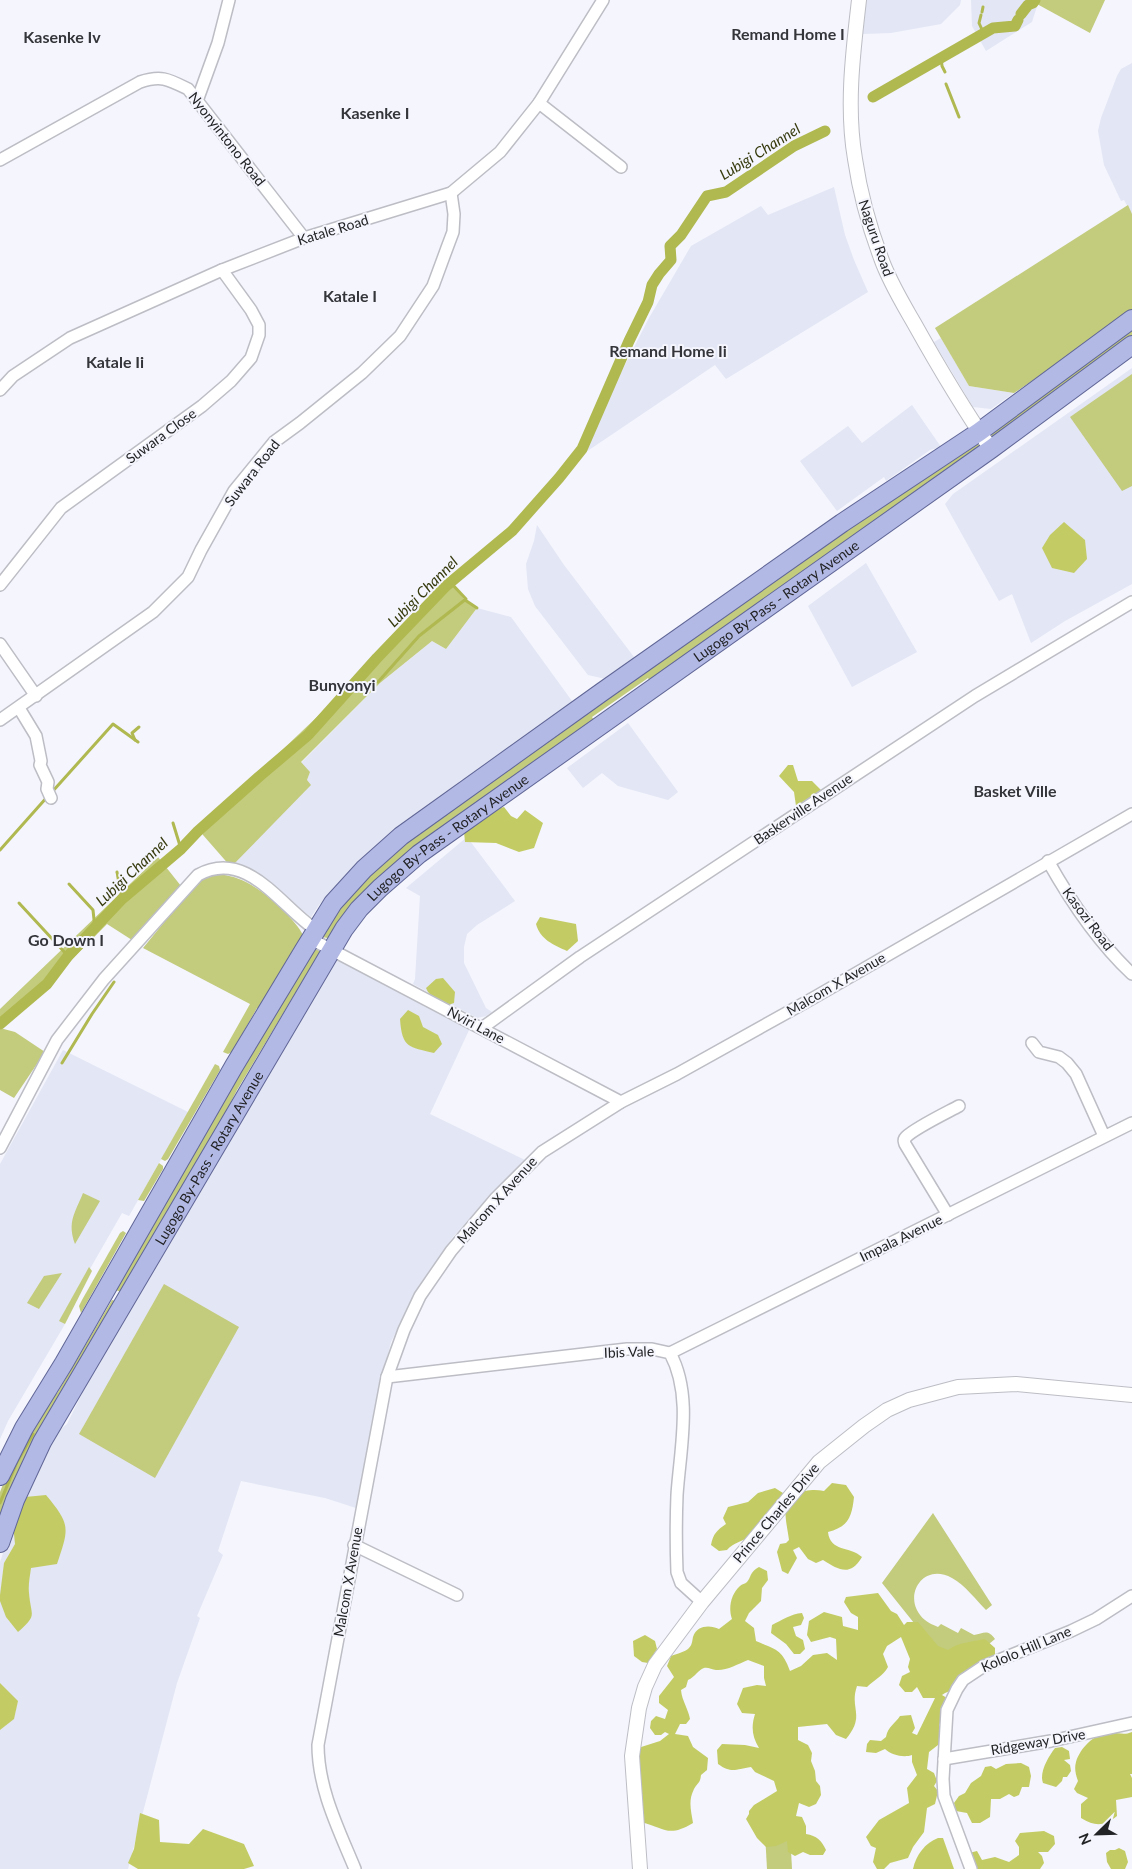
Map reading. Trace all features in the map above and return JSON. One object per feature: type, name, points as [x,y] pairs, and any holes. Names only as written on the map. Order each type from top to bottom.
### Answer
[{"type":"main road","name":"Lugogo By-Pass - Rotary Avenue","points":[[0,1476],[24,1428],[105,1293],[234,1066],[313,934],[333,903],[364,869],[401,836],[610,686],[842,524],[979,432],[1132,319]]},
{"type":"main road","name":"Lugogo By-Pass - Rotary Avenue","points":[[0,1543],[15,1500],[42,1442],[332,949],[344,929],[359,910],[380,888],[419,854],[990,449],[1132,345]]},
{"type":"main road","points":[[105,1293],[111,1292],[125,1301]]},
{"type":"street","points":[[197,101],[218,43],[229,0]]},
{"type":"street","name":"Katale Road","points":[[0,390],[13,376],[70,338],[222,270],[304,238],[451,193],[500,152],[539,104],[603,0]]},
{"type":"street","name":"Naguru Road","points":[[859,0],[854,39],[850,104],[854,158],[868,221],[881,260],[894,287],[933,357],[990,449]]},
{"type":"street","name":"Nyonyintono Road","points":[[0,160],[140,82],[154,78],[168,79],[188,89],[304,238]]},
{"type":"street","points":[[539,104],[621,167]]},
{"type":"street","name":"Suwara Road","points":[[0,720],[154,612],[188,577],[234,491],[274,442],[362,373],[400,336],[433,286],[453,232],[454,214],[451,193]]},
{"type":"street","name":"Suwara Close","points":[[0,585],[61,508],[202,406],[231,381],[252,358],[259,335],[258,326],[251,310],[222,270]]},
{"type":"street","name":"Baskerville Avenue","points":[[482,1028],[580,957],[968,701],[1132,602]]},
{"type":"street","points":[[0,644],[36,696]]},
{"type":"street","points":[[19,708],[36,736],[41,761],[40,765],[48,782],[47,789],[51,798]]},
{"type":"street","name":"Malcom X Avenue","points":[[356,1869],[332,1813],[318,1763],[318,1745],[387,1377],[404,1330],[420,1296],[451,1251],[489,1207],[542,1152],[620,1102],[677,1074],[798,1007],[1132,814]]},
{"type":"street","name":"Kasozi Road","points":[[1048,861],[1064,890],[1094,932],[1132,974]]},
{"type":"street","name":"Nviri Lane","points":[[0,1148],[57,1040],[104,979],[198,875],[207,870],[225,867],[240,870],[277,895],[313,934],[332,949],[620,1102]]},
{"type":"street","points":[[1032,1043],[1039,1052],[1059,1057],[1067,1062],[1076,1074],[1104,1136]]},
{"type":"street","points":[[948,1215],[904,1140],[916,1130],[959,1106]]},
{"type":"street","name":"Impala Avenue","points":[[670,1352],[1132,1122]]},
{"type":"street","name":"Ibis Vale","points":[[387,1377],[627,1349],[652,1349],[670,1352],[677,1366],[683,1413],[677,1497],[677,1572],[682,1583],[702,1602]]},
{"type":"street","name":"Prince Charles Drive","points":[[640,1869],[632,1756],[644,1687],[655,1665],[702,1602],[819,1462],[864,1426],[888,1410],[909,1400],[958,1386],[1016,1384],[1132,1395]]},
{"type":"street","points":[[354,1545],[457,1595]]},
{"type":"street","name":"Kololo Hill Lane","points":[[966,1867],[944,1796],[944,1759],[948,1710],[951,1700],[963,1680],[996,1660],[1071,1631],[1096,1619],[1132,1596]]},
{"type":"street","name":"Ridgeway Drive","points":[[944,1759],[1051,1741],[1132,1723]]},
{"type":"shaded area","points":[[865,0],[961,0],[960,5],[941,24],[891,33],[863,34]]},
{"type":"shaded area","points":[[971,0],[1039,0],[1032,22],[986,51],[972,26]]},
{"type":"shaded area","points":[[1132,63],[1132,214],[1124,200],[1121,201],[1104,165],[1098,131],[1117,76],[1121,69]]},
{"type":"shaded area","points":[[834,187],[845,235],[868,292],[726,379],[715,365],[583,454],[607,400],[649,318],[691,246],[761,206],[768,215]]},
{"type":"shaded area","points":[[941,338],[969,386],[1014,393],[991,409],[973,407],[934,342]]},
{"type":"shaded area","points":[[1132,368],[1132,584],[1065,621],[1031,643],[1012,594],[999,601],[945,504],[953,494]]},
{"type":"shaded area","points":[[912,405],[941,447],[930,450],[886,481],[884,477],[837,511],[800,461],[848,426],[862,443]]},
{"type":"shaded area","points":[[537,525],[564,565],[637,661],[610,680],[588,675],[535,606],[528,589],[526,564]]},
{"type":"shaded area","points":[[866,563],[917,652],[852,687],[808,606]]},
{"type":"shaded area","points":[[477,608],[511,617],[580,712],[469,786],[462,779],[390,845],[368,852],[319,905],[311,917],[248,869],[231,867],[307,780],[310,772],[301,763],[380,683],[432,641],[446,649]]},
{"type":"shaded area","points":[[628,723],[678,792],[668,800],[618,786],[602,773],[583,788],[567,768]]},
{"type":"shaded area","points":[[467,837],[515,901],[477,925],[467,934],[464,947],[464,963],[486,1008],[492,1012],[477,1018],[413,984],[415,979],[420,896],[406,888]]},
{"type":"shaded area","points":[[336,961],[347,961],[470,1028],[430,1114],[525,1160],[452,1238],[410,1304],[391,1342],[375,1405],[356,1508],[325,1498],[241,1481],[218,1551],[223,1555],[197,1616],[200,1618],[177,1683],[128,1869],[0,1869],[0,1562],[13,1524],[50,1444],[57,1432],[67,1424],[117,1323],[330,964]]},
{"type":"shaded area","points":[[63,1050],[188,1112],[129,1216],[122,1213],[60,1321],[65,1324],[8,1421],[0,1439],[0,1164]]},
{"type":"green space","points":[[1039,0],[1105,0],[1090,33],[1037,4]]},
{"type":"green space","points":[[1128,205],[1132,214],[1132,311],[1014,393],[969,386],[935,328]]},
{"type":"green space","points":[[1132,328],[1132,340],[992,438],[988,435]]},
{"type":"green space","points":[[1132,374],[1132,486],[1122,491],[1070,417]]},
{"type":"green space","points":[[974,440],[982,445],[651,682],[648,678],[592,717],[595,722],[328,938],[321,937],[319,933],[361,882],[420,830]]},
{"type":"green space","points":[[1064,522],[1085,540],[1087,559],[1074,573],[1052,568],[1042,548],[1050,535]]},
{"type":"green space","points":[[451,583],[465,600],[477,608],[446,649],[432,641],[380,683],[301,762],[310,772],[307,780],[311,785],[231,867],[196,827],[258,773],[339,696]]},
{"type":"green space","points":[[788,765],[793,765],[798,781],[812,781],[821,790],[804,806],[796,806],[794,792],[779,776]]},
{"type":"green space","points":[[504,807],[511,816],[517,819],[525,810],[543,823],[534,848],[519,852],[496,843],[465,842],[464,832],[481,814]]},
{"type":"green space","points":[[158,857],[181,886],[132,940],[107,924],[26,1006],[4,1020],[0,1019],[0,1009]]},
{"type":"green space","points":[[216,873],[247,882],[256,888],[284,911],[303,935],[232,1052],[228,1054],[223,1052],[250,1004],[143,948],[189,892],[203,878]]},
{"type":"green space","points":[[540,917],[576,924],[578,941],[567,951],[552,944],[544,938],[538,929],[536,924]]},
{"type":"green space","points":[[316,948],[320,952],[237,1090],[211,1142],[122,1292],[115,1290],[284,993],[298,978]]},
{"type":"green space","points":[[443,978],[455,992],[454,1003],[448,1005],[432,997],[426,988],[436,979]]},
{"type":"green space","points":[[408,1010],[419,1016],[423,1027],[438,1035],[442,1044],[434,1053],[408,1045],[405,1041],[400,1019]]},
{"type":"green space","points":[[0,1028],[15,1032],[45,1052],[14,1098],[0,1090]]},
{"type":"green space","points":[[215,1064],[219,1066],[220,1070],[168,1159],[165,1161],[161,1159]]},
{"type":"green space","points":[[159,1163],[163,1166],[163,1169],[144,1201],[138,1200]]},
{"type":"green space","points":[[83,1193],[100,1201],[75,1244],[72,1223]]},
{"type":"green space","points":[[123,1231],[126,1233],[81,1313],[79,1306],[82,1300],[120,1233]]},
{"type":"green space","points":[[89,1267],[92,1271],[65,1324],[59,1321]]},
{"type":"green space","points":[[62,1273],[39,1309],[27,1303],[44,1276]]},
{"type":"green space","points":[[164,1284],[239,1327],[155,1478],[79,1434]]},
{"type":"green space","points":[[112,1300],[115,1303],[0,1522],[0,1492],[11,1464],[40,1413],[58,1392]]},
{"type":"green space","points":[[832,1483],[846,1485],[854,1497],[848,1520],[835,1530],[828,1532],[832,1543],[862,1557],[853,1567],[844,1570],[834,1567],[823,1560],[816,1563],[808,1559],[799,1547],[793,1550],[797,1558],[788,1574],[782,1571],[777,1552],[780,1544],[786,1543],[789,1540],[785,1514],[788,1502],[796,1494],[802,1492],[824,1491]]},
{"type":"green space","points":[[775,1488],[783,1493],[784,1510],[748,1538],[727,1550],[719,1551],[711,1545],[716,1533],[726,1524],[723,1518],[728,1507],[748,1502],[758,1493]]},
{"type":"green space","points":[[46,1495],[64,1521],[64,1542],[57,1564],[31,1568],[29,1590],[32,1615],[18,1632],[6,1617],[0,1601],[4,1563],[15,1544],[13,1524],[25,1497]]},
{"type":"green space","points":[[933,1513],[992,1605],[986,1610],[961,1585],[952,1578],[941,1574],[932,1574],[924,1578],[918,1585],[914,1602],[926,1621],[938,1627],[941,1624],[958,1633],[961,1628],[974,1635],[988,1633],[995,1639],[954,1673],[882,1583]]},
{"type":"green space","points":[[759,1567],[767,1571],[768,1580],[762,1588],[761,1601],[749,1613],[745,1621],[754,1628],[756,1641],[778,1651],[784,1658],[790,1671],[801,1666],[813,1655],[827,1653],[837,1660],[836,1639],[830,1637],[811,1642],[807,1635],[809,1621],[824,1612],[842,1617],[843,1626],[858,1630],[858,1617],[851,1613],[844,1602],[846,1597],[878,1593],[891,1611],[897,1614],[904,1625],[907,1622],[918,1622],[938,1646],[948,1650],[961,1644],[985,1639],[995,1648],[995,1665],[964,1686],[942,1695],[947,1698],[943,1719],[939,1725],[942,1735],[938,1745],[929,1752],[927,1769],[934,1773],[937,1781],[934,1786],[938,1791],[935,1804],[927,1808],[924,1832],[913,1847],[908,1858],[890,1863],[884,1869],[877,1869],[873,1862],[876,1848],[871,1846],[866,1837],[879,1820],[909,1803],[907,1788],[917,1775],[912,1762],[912,1755],[898,1755],[885,1749],[876,1753],[866,1752],[867,1744],[870,1740],[881,1741],[886,1737],[890,1728],[900,1716],[911,1715],[915,1728],[912,1733],[917,1735],[935,1698],[923,1698],[917,1687],[912,1692],[905,1692],[899,1685],[902,1676],[910,1672],[908,1667],[910,1659],[901,1637],[887,1646],[883,1654],[888,1667],[884,1673],[867,1687],[857,1686],[855,1694],[855,1724],[846,1739],[836,1735],[827,1724],[798,1727],[798,1740],[808,1745],[812,1753],[811,1761],[816,1781],[820,1786],[821,1795],[816,1804],[809,1807],[799,1803],[796,1816],[802,1817],[806,1826],[806,1834],[816,1837],[822,1844],[826,1850],[823,1855],[810,1855],[803,1852],[795,1856],[788,1852],[787,1841],[776,1846],[766,1847],[757,1838],[746,1819],[754,1805],[777,1791],[774,1781],[755,1772],[751,1767],[731,1770],[718,1764],[717,1750],[722,1744],[759,1748],[753,1731],[755,1714],[742,1713],[737,1704],[743,1688],[757,1685],[766,1686],[764,1666],[748,1660],[720,1670],[702,1669],[688,1680],[686,1687],[681,1690],[690,1719],[686,1724],[680,1724],[675,1734],[688,1736],[693,1747],[708,1758],[707,1770],[701,1775],[691,1798],[690,1806],[693,1823],[685,1828],[672,1831],[641,1822],[640,1808],[627,1790],[628,1775],[638,1748],[660,1741],[669,1734],[665,1732],[661,1735],[655,1735],[650,1728],[651,1721],[656,1716],[665,1719],[668,1710],[659,1703],[659,1696],[674,1677],[667,1666],[671,1656],[689,1648],[697,1630],[704,1627],[719,1629],[732,1619],[730,1606],[734,1593],[747,1582],[752,1573]]},
{"type":"green space","points":[[802,1613],[804,1618],[801,1625],[793,1627],[796,1636],[803,1640],[805,1649],[800,1654],[794,1654],[786,1644],[771,1633],[772,1625],[790,1616]]},
{"type":"green space","points":[[645,1635],[655,1641],[657,1649],[648,1663],[642,1662],[634,1656],[633,1641]]},
{"type":"green space","points":[[0,1683],[18,1701],[14,1719],[0,1730]]},
{"type":"green space","points":[[1132,1732],[1132,1774],[1130,1774],[1132,1778],[1132,1797],[1116,1800],[1117,1816],[1108,1822],[1096,1824],[1081,1818],[1081,1804],[1088,1798],[1077,1793],[1074,1789],[1078,1781],[1075,1765],[1078,1757],[1093,1738],[1109,1733],[1126,1734]]},
{"type":"green space","points":[[1062,1747],[1069,1751],[1070,1759],[1064,1760],[1070,1765],[1071,1771],[1067,1777],[1063,1777],[1056,1787],[1043,1783],[1042,1775],[1047,1760],[1055,1748]]},
{"type":"green space","points":[[1021,1763],[1029,1767],[1031,1776],[1029,1787],[1022,1787],[1019,1795],[1014,1797],[1009,1794],[1000,1799],[991,1799],[990,1817],[980,1823],[972,1823],[967,1813],[956,1811],[954,1803],[959,1796],[965,1793],[971,1783],[981,1776],[985,1767],[991,1766],[996,1769],[1006,1764]]},
{"type":"green space","points":[[140,1813],[159,1820],[160,1842],[189,1844],[203,1829],[244,1844],[254,1866],[244,1869],[138,1869],[128,1863],[134,1849]]},
{"type":"green space","points":[[1044,1831],[1054,1836],[1055,1844],[1048,1852],[1038,1852],[1042,1856],[1044,1863],[1040,1869],[974,1869],[973,1856],[969,1858],[969,1853],[977,1851],[982,1860],[995,1857],[1009,1862],[1019,1855],[1019,1847],[1015,1841],[1020,1833]]},
{"type":"green space","points":[[790,1832],[792,1869],[767,1869],[765,1833]]},
{"type":"green space","points":[[938,1838],[943,1838],[954,1869],[913,1869],[916,1859],[922,1850]]},
{"type":"green space","points":[[1119,1848],[1125,1851],[1128,1862],[1125,1869],[1111,1869],[1107,1862],[1106,1853]]},
{"type":"waterway","name":"Lubigi Channel","points":[[1021,14],[1035,0]]},
{"type":"waterway","points":[[982,12],[983,7]]},
{"type":"waterway","points":[[981,15],[979,23],[984,34]]},
{"type":"waterway","name":"Lubigi Channel","points":[[873,97],[993,28],[1015,26],[1018,20]]},
{"type":"waterway","points":[[941,58],[945,72]]},
{"type":"waterway","points":[[946,84],[959,117]]},
{"type":"waterway","name":"Lubigi Channel","points":[[0,1024],[47,984],[68,956],[122,899],[181,849],[198,831],[308,735],[377,658],[446,586],[512,531],[559,478],[582,449],[648,302],[652,285],[671,260],[670,246],[681,235],[707,196],[726,192],[794,146],[825,131]]},
{"type":"waterway","points":[[378,682],[419,636],[466,599],[451,583],[446,586]]},
{"type":"waterway","points":[[465,600],[477,608]]},
{"type":"waterway","points":[[52,792],[113,724],[138,742]]},
{"type":"waterway","points":[[135,740],[132,733],[139,727]]},
{"type":"waterway","points":[[0,850],[48,796]]},
{"type":"waterway","points":[[173,823],[181,849]]},
{"type":"waterway","points":[[117,872],[122,899]]},
{"type":"waterway","points":[[69,884],[93,910],[95,929]]},
{"type":"waterway","points":[[19,903],[68,956]]},
{"type":"waterway","points":[[62,1063],[114,982]]},
{"type":"waterway","points":[[0,1503],[17,1462],[33,1434]]},
{"type":"district","name":"Remand Home I","points":[[788,34]]},
{"type":"district","name":"Kasenke Iv","points":[[62,37]]},
{"type":"district","name":"Kasenke I","points":[[375,113]]},
{"type":"district","name":"Katale I","points":[[350,296]]},
{"type":"district","name":"Remand Home Ii","points":[[668,351]]},
{"type":"district","name":"Katale Ii","points":[[115,362]]},
{"type":"district","name":"Bunyonyi","points":[[342,685]]},
{"type":"district","name":"Basket Ville","points":[[1015,791]]},
{"type":"district","name":"Go Down I","points":[[66,940]]}]
